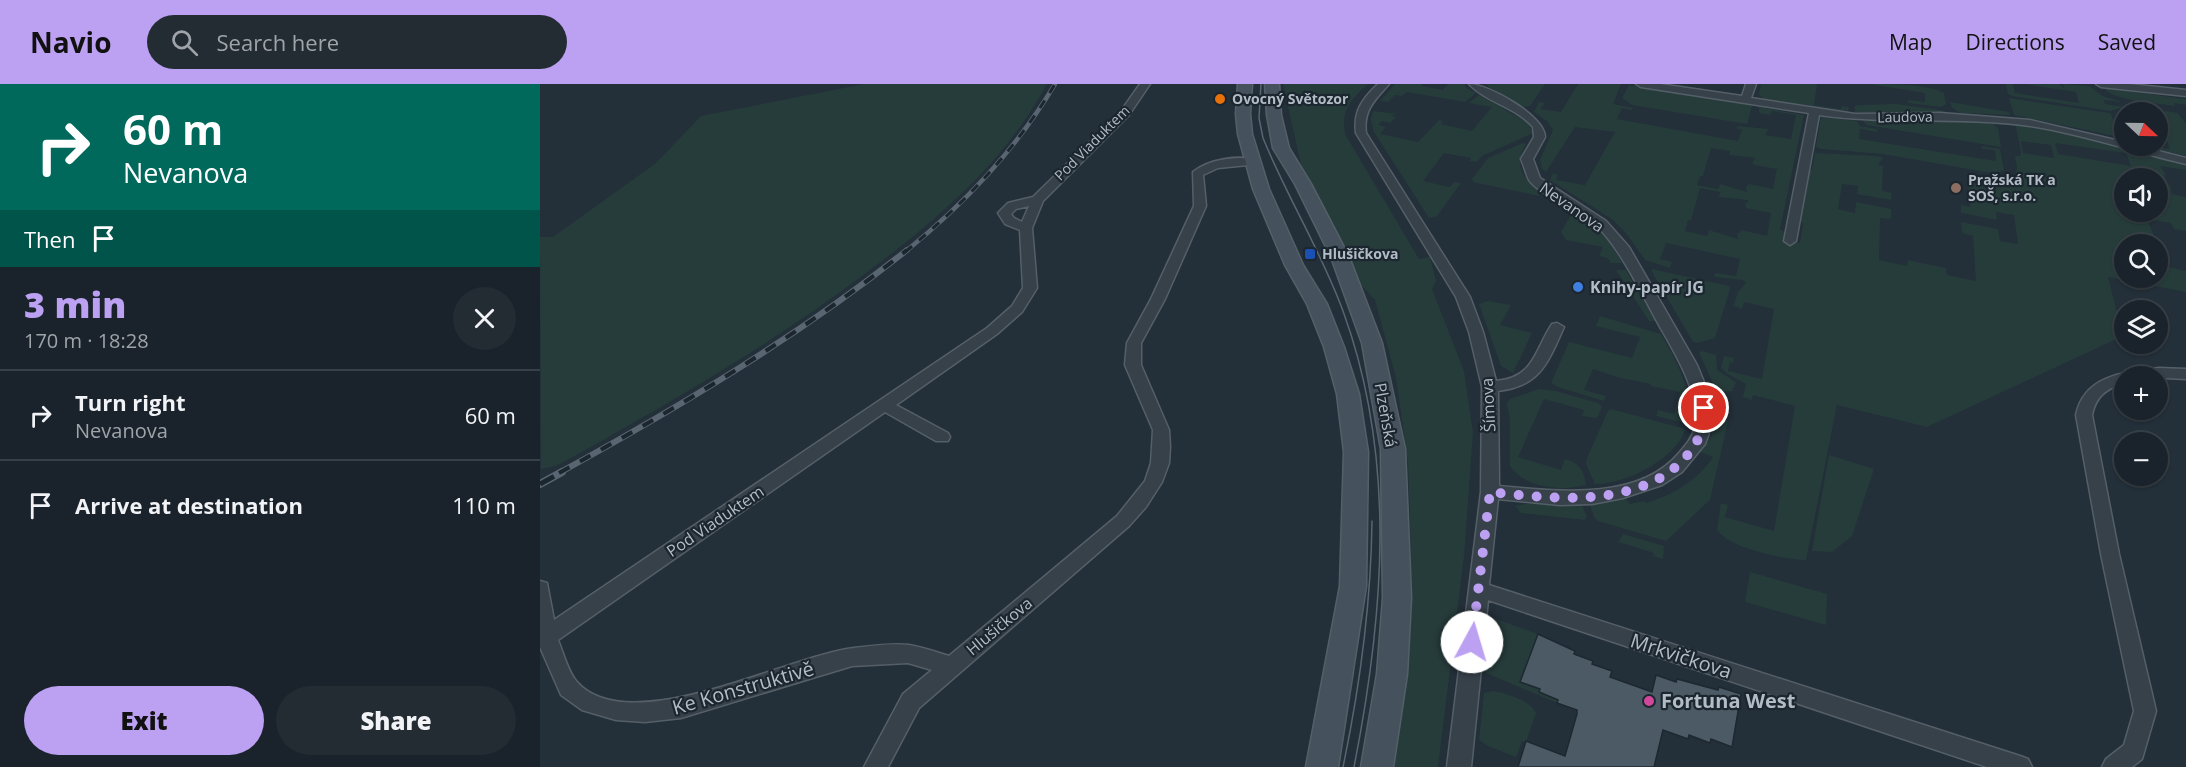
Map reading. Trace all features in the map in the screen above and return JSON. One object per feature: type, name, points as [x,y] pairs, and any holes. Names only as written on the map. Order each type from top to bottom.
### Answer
[{"type":"main road","name":"Plzeňská","points":[[1245,84],[1243,114],[1245,134],[1261,189],[1294,265],[1317,304],[1334,347],[1348,394],[1356,452],[1353,586],[1322,767]]},
{"type":"main road","name":"Plzeňská","points":[[1272,84],[1281,148],[1303,184],[1340,257],[1372,343],[1393,450],[1397,598],[1392,674],[1377,767]]},
{"type":"street","name":"Pod Viaduktem","points":[[546,637],[992,331],[1017,309],[1030,288],[1026,228],[1036,200],[1125,113],[1145,84]]},
{"type":"street","name":"Šímova","points":[[1384,84],[1364,104],[1359,117],[1361,134],[1463,297],[1476,332],[1490,387],[1490,492],[1459,767]]},
{"type":"street","name":"Nevanova","points":[[1474,84],[1489,96],[1532,118],[1540,128],[1540,136],[1527,159],[1534,180],[1602,224],[1622,247],[1689,366],[1704,408],[1704,425],[1699,440],[1676,468],[1656,480],[1623,491],[1592,497],[1560,498],[1490,492]]},
{"type":"street","points":[[1641,84],[1815,112],[1790,241]]},
{"type":"street","points":[[1745,101],[1751,84]]},
{"type":"street","points":[[2101,84],[2161,92],[2184,89]]},
{"type":"street","name":"Laudova","points":[[1815,112],[1855,117],[1940,116],[1994,119],[2030,123],[2114,142]]},
{"type":"street","name":"Laudova","points":[[2167,156],[2186,161]]},
{"type":"street","name":"Hlušičkova","points":[[952,666],[1123,521],[1140,502],[1153,482],[1160,463],[1161,430],[1133,365],[1134,343],[1158,299],[1200,206],[1197,174],[1203,168],[1215,165],[1254,162]]},
{"type":"street","name":"Pod Viaduktem","points":[[1026,228],[1009,221],[1004,213],[1012,206],[1036,200]]},
{"type":"street","points":[[1490,387],[1514,385],[1534,373],[1557,327]]},
{"type":"street","points":[[2168,373],[2186,374]]},
{"type":"street","points":[[2114,381],[2103,384],[2093,391],[2088,398],[2084,415],[2110,554],[2145,711],[2134,751],[2114,767]]},
{"type":"street","points":[[884,405],[942,437]]},
{"type":"street","name":"Ke Konstruktivě","points":[[540,589],[546,637],[569,688],[590,703],[616,710],[645,712],[681,708],[852,657],[908,654],[952,666]]},
{"type":"street","name":"Mrkvičkova","points":[[1478,589],[2020,767]]},
{"type":"street","points":[[876,767],[911,702],[952,666]]},
{"type":"green space","points":[[864,84],[1047,84],[1011,139],[990,164],[918,232],[866,273],[761,346],[689,390],[556,466],[541,469],[540,237],[553,237],[656,163],[701,116]]},
{"type":"green space","points":[[1283,84],[1368,84],[1346,111],[1345,134],[1419,259],[1430,257],[1436,281],[1432,289],[1464,371],[1473,433],[1464,556],[1438,767],[1389,767],[1402,698],[1411,551],[1408,462],[1396,378],[1375,300],[1360,284],[1302,169]]},
{"type":"green space","points":[[1395,84],[1423,84],[1422,86],[1443,90],[1448,84],[1465,84],[1466,88],[1476,93],[1465,102],[1407,92],[1402,96],[1395,95],[1388,102],[1380,101]]},
{"type":"green space","points":[[1486,84],[1545,84],[1530,106],[1524,107]]},
{"type":"green space","points":[[1578,84],[1621,84],[1613,104],[1633,108],[1632,110],[1622,108],[1617,119],[1738,141],[1742,130],[1736,128],[1738,126],[1769,129],[1765,135],[1791,139],[1796,115],[1772,111],[1770,115],[1759,113],[1759,107],[1804,115],[1780,229],[1787,234],[1786,241],[1800,243],[1803,224],[1799,218],[1806,174],[1812,169],[1815,153],[1877,156],[1883,158],[1878,165],[1883,166],[1882,191],[1892,193],[1891,200],[1857,194],[1858,186],[1842,184],[1838,209],[1855,213],[1856,202],[1891,209],[1891,219],[1880,218],[1879,260],[1907,266],[1908,260],[1946,268],[1947,275],[1976,281],[1973,236],[1962,233],[1961,222],[1998,229],[2000,241],[2018,244],[2014,215],[1996,212],[1997,220],[1961,213],[1961,205],[1970,207],[1967,173],[2001,177],[1989,184],[1997,186],[2015,176],[2017,168],[2015,156],[2020,156],[2021,152],[2015,123],[2114,144],[2114,151],[2055,143],[2058,154],[2131,166],[2127,156],[2150,156],[2186,164],[2186,170],[2160,166],[2161,168],[2114,168],[2114,222],[2148,222],[2153,234],[2114,234],[2114,278],[2108,277],[2114,301],[2114,340],[1927,427],[1837,405],[1806,560],[1785,558],[1745,548],[1733,543],[1717,530],[1721,503],[1728,505],[1725,517],[1774,531],[1795,406],[1753,395],[1752,400],[1743,397],[1746,384],[1726,373],[1721,367],[1724,356],[1734,358],[1733,363],[1730,362],[1728,371],[1762,379],[1774,309],[1744,302],[1742,309],[1733,306],[1738,292],[1746,283],[1743,280],[1714,277],[1715,273],[1736,276],[1740,259],[1666,243],[1660,259],[1672,262],[1670,268],[1645,260],[1626,233],[1613,220],[1550,180],[1553,173],[1558,175],[1556,180],[1585,185],[1615,132],[1575,127],[1546,172],[1542,169],[1540,160],[1553,130],[1548,122],[1534,112],[1539,102],[1545,103],[1540,109],[1561,112]],"holes":[[[2021,141],[2051,145],[2054,158],[2023,153]],[[1711,148],[1730,151],[1729,155],[1756,158],[1752,162],[1754,165],[1777,169],[1773,189],[1749,184],[1746,187],[1747,192],[1720,184],[1718,189],[1697,185],[1700,176],[1703,176]],[[1700,188],[1720,192],[1719,197],[1748,200],[1748,203],[1745,202],[1746,208],[1771,213],[1767,236],[1741,230],[1737,233],[1738,239],[1709,230],[1707,236],[1685,231],[1688,220],[1691,220]]]},
{"type":"green space","points":[[1761,84],[1817,84],[1814,105],[1841,109],[1842,106],[1849,107],[1848,111],[1763,99],[1759,94]]},
{"type":"green space","points":[[1869,84],[1908,85],[1937,90],[1944,93],[1946,104],[1941,107],[1908,103],[1908,100],[1925,102],[1925,93]]},
{"type":"green space","points":[[2006,84],[2013,84],[2015,93],[2079,103],[2076,92],[2024,84],[2059,84],[2064,88],[2063,84],[2089,86],[2103,96],[2122,102],[2104,100],[2105,104],[2114,105],[2114,110],[2110,111],[2008,94]]},
{"type":"green space","points":[[1629,85],[1752,106],[1747,124],[1632,105],[1622,98]]},
{"type":"green space","points":[[2104,88],[2186,99],[2186,105],[2174,103],[2175,106],[2168,105],[2168,102],[2136,101],[2109,92]]},
{"type":"green space","points":[[1479,95],[1527,122],[1533,133],[1482,156],[1477,162],[1470,161],[1471,158],[1444,153],[1423,181],[1450,187],[1454,182],[1461,183],[1437,216],[1429,218],[1374,132],[1371,120],[1373,111],[1399,114],[1390,115],[1396,117],[1390,123],[1382,121],[1378,125],[1386,127],[1380,134],[1418,142],[1439,120],[1443,121],[1441,124],[1472,131],[1492,107],[1469,103]]},
{"type":"green space","points":[[2009,98],[2109,113],[2114,123],[2114,136],[2014,115]]},
{"type":"green space","points":[[1950,102],[2009,112],[2010,115],[1960,113],[1952,108]]},
{"type":"green space","points":[[1896,104],[1946,112],[1855,112],[1855,106],[1859,105]]},
{"type":"green space","points":[[2168,112],[2178,113],[2186,124],[2186,156],[2168,152],[2170,149]]},
{"type":"green space","points":[[1821,117],[1857,121],[1860,126],[1877,129],[1877,132],[1860,129],[1859,139],[1996,161],[1995,150],[1982,149],[1982,146],[2000,149],[2004,170],[1997,174],[1883,154],[1821,149],[1816,147]]},
{"type":"green space","points":[[1934,118],[1990,121],[1998,128],[2001,147],[1866,125],[1863,121],[1932,121]]},
{"type":"green space","points":[[1523,143],[1526,144],[1520,158],[1521,170],[1528,181],[1540,190],[1539,196],[1473,182],[1472,179],[1488,158]]},
{"type":"green space","points":[[2168,184],[2172,194],[2186,197],[2186,231],[2174,229],[2171,223],[2165,222],[2168,222]]},
{"type":"green space","points":[[1572,213],[1580,214],[1595,224],[1622,263],[1611,263],[1607,258],[1599,256],[1603,247],[1566,240],[1561,232]]},
{"type":"green space","points":[[2168,267],[2186,271],[2186,292],[2165,288],[2168,288]]},
{"type":"green space","points":[[1652,269],[1729,286],[1715,338],[1698,343],[1693,342]]},
{"type":"green space","points":[[1616,270],[1626,270],[1655,321],[1649,321]]},
{"type":"green space","points":[[1488,301],[1511,305],[1500,325],[1532,333],[1513,373],[1501,366],[1479,304]]},
{"type":"green space","points":[[1600,316],[1661,334],[1678,365],[1686,387],[1690,409],[1689,421],[1685,423],[1656,416],[1658,410],[1674,414],[1680,392],[1651,386],[1651,384],[1620,378],[1593,369],[1584,390],[1606,396],[1604,401],[1551,383],[1569,342],[1632,358],[1640,337],[1596,326]]},
{"type":"green space","points":[[1702,351],[1716,355],[1717,370],[1736,382],[1732,391],[1721,392],[1714,385],[1699,353]]},
{"type":"green space","points":[[1539,389],[1556,391],[1598,403],[1602,407],[1596,418],[1582,416],[1584,410],[1544,399],[1518,457],[1561,470],[1565,459],[1570,461],[1580,468],[1586,485],[1555,488],[1534,484],[1517,474],[1510,466],[1510,420],[1507,403],[1510,399]]},
{"type":"green space","points":[[1611,409],[1685,430],[1680,441],[1671,451],[1648,468],[1620,480],[1595,484],[1586,464],[1587,458],[1608,411]]},
{"type":"green space","points":[[1715,414],[1728,421],[1710,500],[1666,541],[1598,521],[1594,517],[1590,505],[1626,499],[1630,504],[1644,501],[1646,503],[1666,496],[1692,480],[1713,457],[1701,452],[1712,435]]},
{"type":"green space","points":[[1829,455],[1874,469],[1852,536],[1832,552],[1812,551]]},
{"type":"green space","points":[[1525,504],[1582,505],[1587,517],[1584,520],[1521,513],[1515,506]]},
{"type":"green space","points":[[1623,534],[1664,546],[1663,559],[1653,556],[1654,553],[1619,542],[1617,544]]},
{"type":"green space","points":[[1750,572],[1827,594],[1826,625],[1745,602]]},
{"type":"green space","points":[[1493,618],[1538,634],[1521,682],[1540,689],[1539,692],[1558,700],[1557,703],[1486,673]]},
{"type":"green space","points":[[1493,691],[1511,695],[1529,704],[1536,713],[1526,742],[1522,741],[1516,757],[1479,740],[1484,693]]},
{"type":"building","name":"Fortuna West","points":[[1538,634],[1575,651],[1574,654],[1593,661],[1592,664],[1612,671],[1610,677],[1652,692],[1656,675],[1676,682],[1677,679],[1741,694],[1732,747],[1711,739],[1710,743],[1689,735],[1688,739],[1663,730],[1654,767],[1518,767],[1526,741],[1565,756],[1577,714],[1577,710],[1557,703],[1558,700],[1539,692],[1540,689],[1520,682]]},
{"type":"tram line","points":[[1261,84],[1259,118],[1263,138],[1325,267],[1343,311],[1360,367],[1372,423],[1378,480],[1380,538],[1378,595],[1373,652],[1354,767]]},
{"type":"tram line","points":[[1343,767],[1364,645],[1372,521]]},
{"type":"railway","points":[[905,252],[988,175],[1023,132],[1055,84]]},
{"type":"railway","points":[[559,473],[738,369],[824,312],[907,250]]},
{"type":"railway","points":[[540,484],[562,472]]},
{"type":"place","name":"Ovocný Světozor","points":[[1220,99]]},
{"type":"place","name":"Pražská TK a SOŠ, s.r.o.","points":[[1956,188]]},
{"type":"place","name":"Hlušičkova","points":[[1310,254]]},
{"type":"place","name":"Knihy-papír JG","points":[[1578,287]]},
{"type":"place","name":"Fortuna West","points":[[1649,701]]},
{"type":"route","points":[[1472,642],[1490,492],[1560,498],[1592,497],[1623,491],[1656,480],[1676,468],[1699,440],[1704,425],[1704,408]]}]
